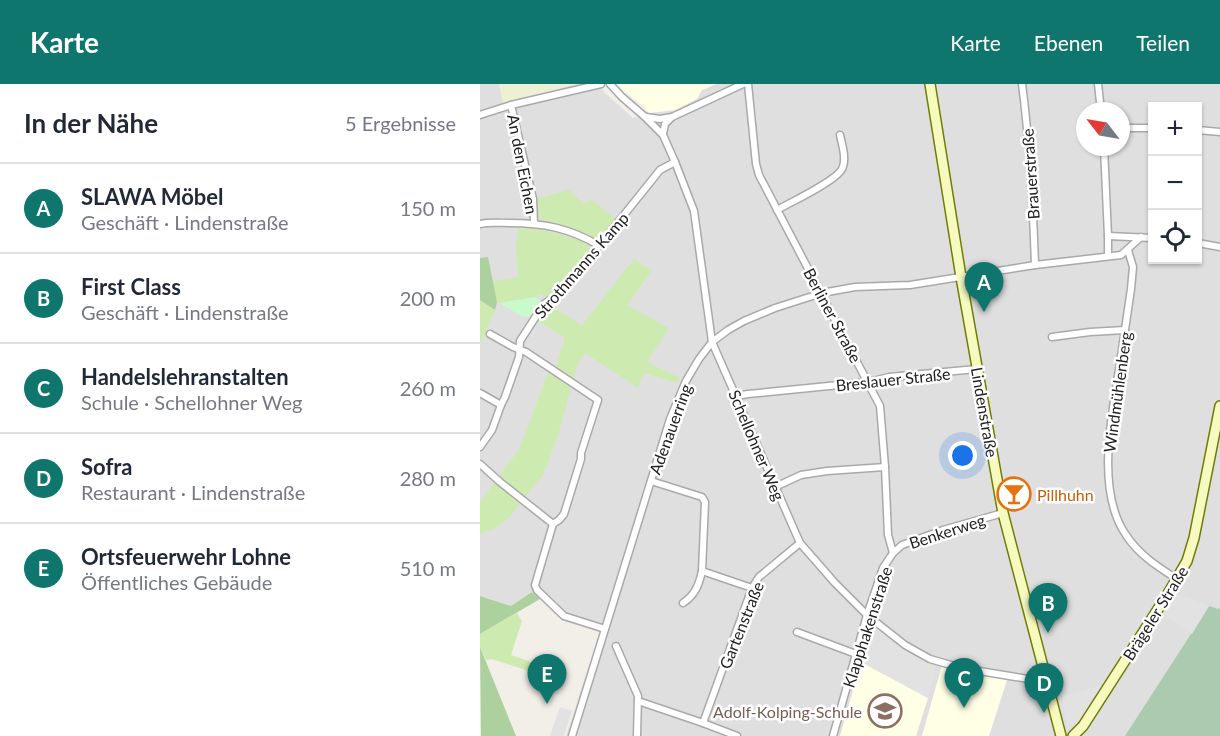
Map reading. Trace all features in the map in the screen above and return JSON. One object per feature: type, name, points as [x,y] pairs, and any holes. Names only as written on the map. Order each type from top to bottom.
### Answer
[{"type":"street","points":[[480,116],[511,105],[601,84]]},
{"type":"street","name":"Schellohner Weg","points":[[610,84],[663,135],[675,162],[694,211],[712,342],[800,543],[867,615],[905,645],[930,658],[961,668],[1046,682]]},
{"type":"street","points":[[663,135],[664,124],[672,117],[743,84]]},
{"type":"street","name":"Berliner Straße","points":[[748,84],[759,175],[880,406],[888,535],[893,553]]},
{"type":"street","name":"Lindenstraße","points":[[930,84],[961,277],[1003,513],[1061,736]]},
{"type":"street","name":"Brauerstraße","points":[[1022,84],[1030,167],[1035,265]]},
{"type":"street","points":[[1098,84],[1100,102]]},
{"type":"street","name":"An den Eichen","points":[[511,105],[533,199],[534,223]]},
{"type":"street","points":[[644,116],[653,119],[672,117]]},
{"type":"street","points":[[1130,128],[1148,128]]},
{"type":"street","points":[[1202,130],[1220,132]]},
{"type":"street","points":[[777,210],[834,178],[842,169],[844,160],[840,135]]},
{"type":"street","points":[[1104,156],[1108,256]]},
{"type":"street","name":"Strothmanns Kamp","points":[[480,447],[492,430],[505,397],[519,357],[520,341],[544,304],[562,292],[660,170],[675,162]]},
{"type":"street","points":[[480,224],[534,223],[572,232],[600,246]]},
{"type":"street","points":[[1108,236],[1148,238]]},
{"type":"street","points":[[1128,250],[1142,237]]},
{"type":"street","points":[[1202,244],[1220,247]]},
{"type":"street","name":"Adenauerring","points":[[572,736],[670,419],[686,381],[712,342],[744,321],[822,293],[855,287],[910,285],[1035,265],[1121,255],[1128,250]]},
{"type":"street","name":"Windmühlenberg","points":[[1128,250],[1133,267],[1108,442],[1108,475],[1111,496],[1116,516],[1124,533],[1152,563],[1177,579]]},
{"type":"street","points":[[1052,337],[1125,330]]},
{"type":"street","points":[[490,334],[526,352],[598,400],[564,514],[553,524],[535,585],[537,590],[564,616],[605,629]]},
{"type":"street","name":"Breslauer Straße","points":[[736,396],[869,382],[889,377],[977,369]]},
{"type":"street","points":[[480,393],[501,405]]},
{"type":"street","name":"Brägeler Straße","points":[[1073,736],[1083,726],[1187,561],[1192,549],[1220,406]]},
{"type":"street","points":[[480,464],[553,524]]},
{"type":"street","points":[[775,487],[801,475],[885,467]]},
{"type":"street","points":[[651,481],[702,497],[705,502],[702,571],[691,597],[683,603]]},
{"type":"street","name":"Benkerweg","points":[[893,553],[902,545],[943,530],[1003,513]]},
{"type":"street","name":"Gartenstraße","points":[[703,723],[753,588],[759,577],[800,543]]},
{"type":"street","name":"Klapphakenstraße","points":[[833,736],[867,615],[883,568],[893,553]]},
{"type":"street","points":[[702,571],[753,588]]},
{"type":"street","points":[[797,632],[856,654]]},
{"type":"street","points":[[616,646],[638,696],[637,736]]},
{"type":"street","points":[[638,701],[737,736]]},
{"type":"shaded area","points":[[480,84],[499,84],[504,103],[576,84],[598,84],[633,118],[649,113],[675,110],[702,90],[716,84],[1220,84],[1220,736],[566,736],[600,631],[563,621],[533,592],[511,606],[480,596]]},
{"type":"shaded area","points":[[499,84],[576,84],[503,103]]},
{"type":"shaded area","points":[[615,84],[716,84],[702,90],[697,99],[675,110],[649,113],[644,106]]},
{"type":"shaded area","points":[[1177,593],[1209,606],[1192,634],[1163,614]]},
{"type":"shaded area","points":[[1209,606],[1220,608],[1220,736],[1125,736]]},
{"type":"shaded area","points":[[877,627],[903,648],[936,663],[928,698],[861,662],[871,628]]},
{"type":"shaded area","name":"Adolf-Kolping-Schule","points":[[861,662],[928,698],[916,736],[840,736]]},
{"type":"shaded area","points":[[942,665],[1007,680],[989,736],[922,736]]},
{"type":"shaded area","points":[[1100,686],[1101,689],[1078,723],[1067,725],[1061,697]]},
{"type":"shaded area","points":[[560,707],[572,711],[564,736],[550,736]]},
{"type":"green space","points":[[569,190],[584,204],[591,199],[616,219],[601,238],[595,240],[574,229],[543,221],[539,216],[538,198]]},
{"type":"green space","points":[[518,228],[562,235],[588,244],[591,250],[560,288],[547,297],[540,294],[536,297],[499,303],[492,281],[518,277],[516,246]]},
{"type":"green space","points":[[488,257],[497,302],[495,310],[480,300],[480,258]]},
{"type":"green space","points":[[634,259],[652,271],[627,305],[669,328],[647,362],[680,378],[677,383],[644,373],[638,388],[585,353],[573,379],[556,366],[565,338],[538,321],[543,311],[550,305],[582,325]]},
{"type":"green space","points":[[536,297],[542,302],[529,317],[521,316],[499,303]]},
{"type":"green space","points":[[480,300],[495,310],[480,344]]},
{"type":"green space","points":[[548,372],[571,388],[558,436],[543,475],[509,518],[494,529],[480,534],[480,502],[520,448]]},
{"type":"green space","points":[[532,592],[540,599],[480,634],[480,596],[511,606]]},
{"type":"green space","points":[[517,613],[522,621],[511,655],[529,661],[541,675],[492,659],[486,660],[480,647],[480,634]]},
{"type":"green space","points":[[480,647],[516,736],[481,736]]},
{"type":"place","name":"SLAWA Möbel","points":[[984,312]]},
{"type":"place","name":"Pillhuhn","points":[[1014,494]]},
{"type":"place","name":"First Class","points":[[1048,633]]},
{"type":"place","name":"Ortsfeuerwehr Lohne","points":[[547,704]]},
{"type":"place","name":"Handelslehranstalten","points":[[964,708]]},
{"type":"place","name":"Adolf-Kolping-Schule","points":[[885,711]]},
{"type":"place","name":"Sofra","points":[[1044,713]]}]
